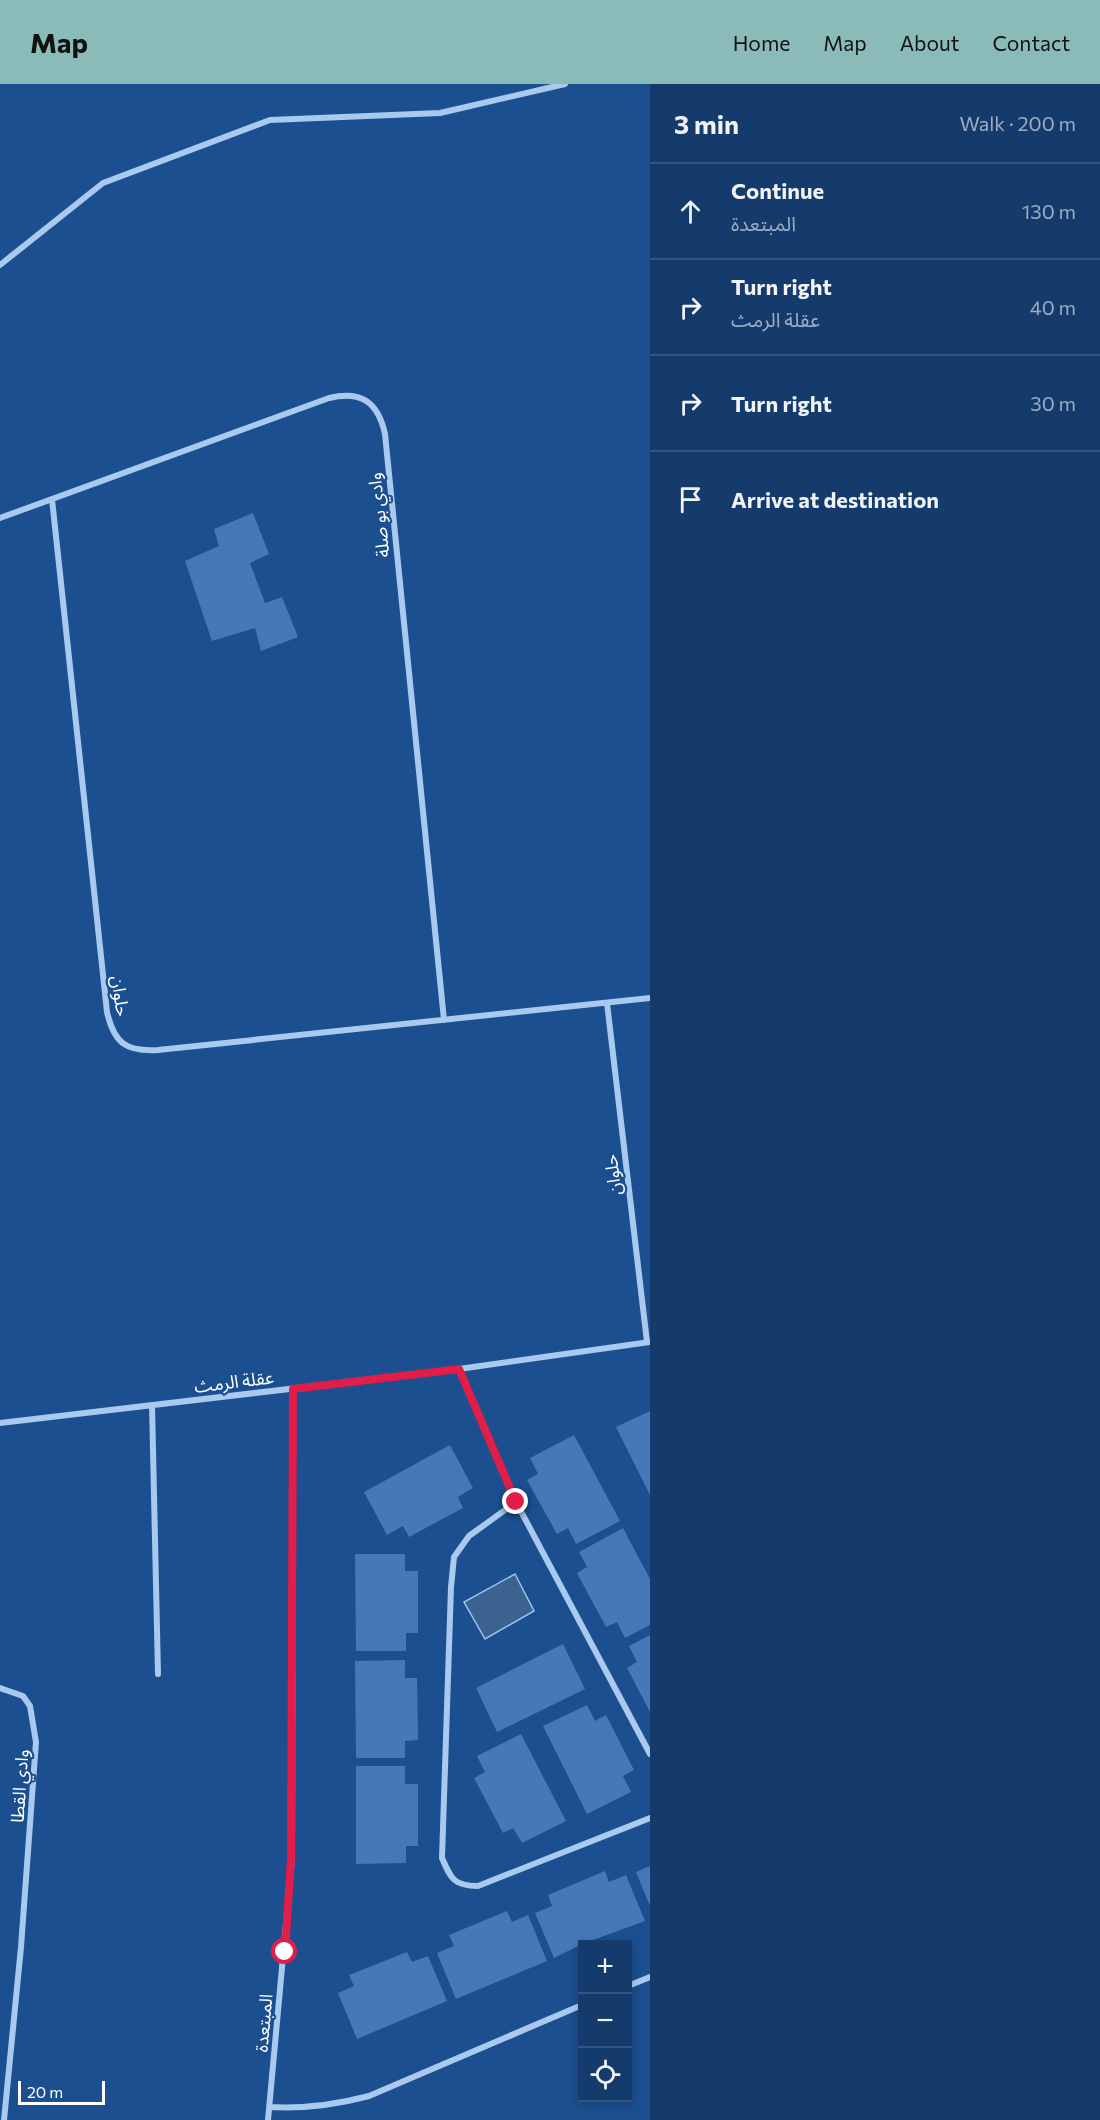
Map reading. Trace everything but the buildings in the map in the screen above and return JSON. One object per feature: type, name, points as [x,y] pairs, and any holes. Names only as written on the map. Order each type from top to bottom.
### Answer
[{"type":"street","points":[[0,265],[103,183],[270,120],[440,113],[565,84]]},
{"type":"street","name":"وادي بو صلة","points":[[0,518],[329,398],[344,394],[360,397],[373,405],[382,418],[385,434],[444,1020]]},
{"type":"street","name":"حلوان","points":[[52,499],[111,1030],[122,1044],[139,1051],[650,998]]},
{"type":"street","name":"حلوان","points":[[607,1003],[648,1342]]},
{"type":"street","name":"عقلة الرمث","points":[[0,1423],[459,1369],[648,1342]]},
{"type":"street","points":[[459,1369],[516,1502],[650,1754]]},
{"type":"street","name":"المبتعدة","points":[[268,2120],[291,1859],[293,1389]]},
{"type":"street","points":[[152,1405],[158,1674]]},
{"type":"street","points":[[516,1502],[469,1536],[454,1557],[451,1587],[442,1858],[450,1877],[463,1886],[478,1886],[650,1818]]},
{"type":"street","name":"وادي القطا","points":[[0,1688],[23,1696],[30,1706],[36,1742],[4,2120]]},
{"type":"street","points":[[632,1984],[650,1977]]},
{"type":"street","points":[[270,2107],[303,2109],[369,2096],[578,2007]]},
{"type":"water","points":[[515,1574],[534,1611],[485,1639],[464,1602]]},
{"type":"route","points":[[285,1952],[291,1859],[294,1700],[293,1389],[459,1369],[516,1502]]}]
